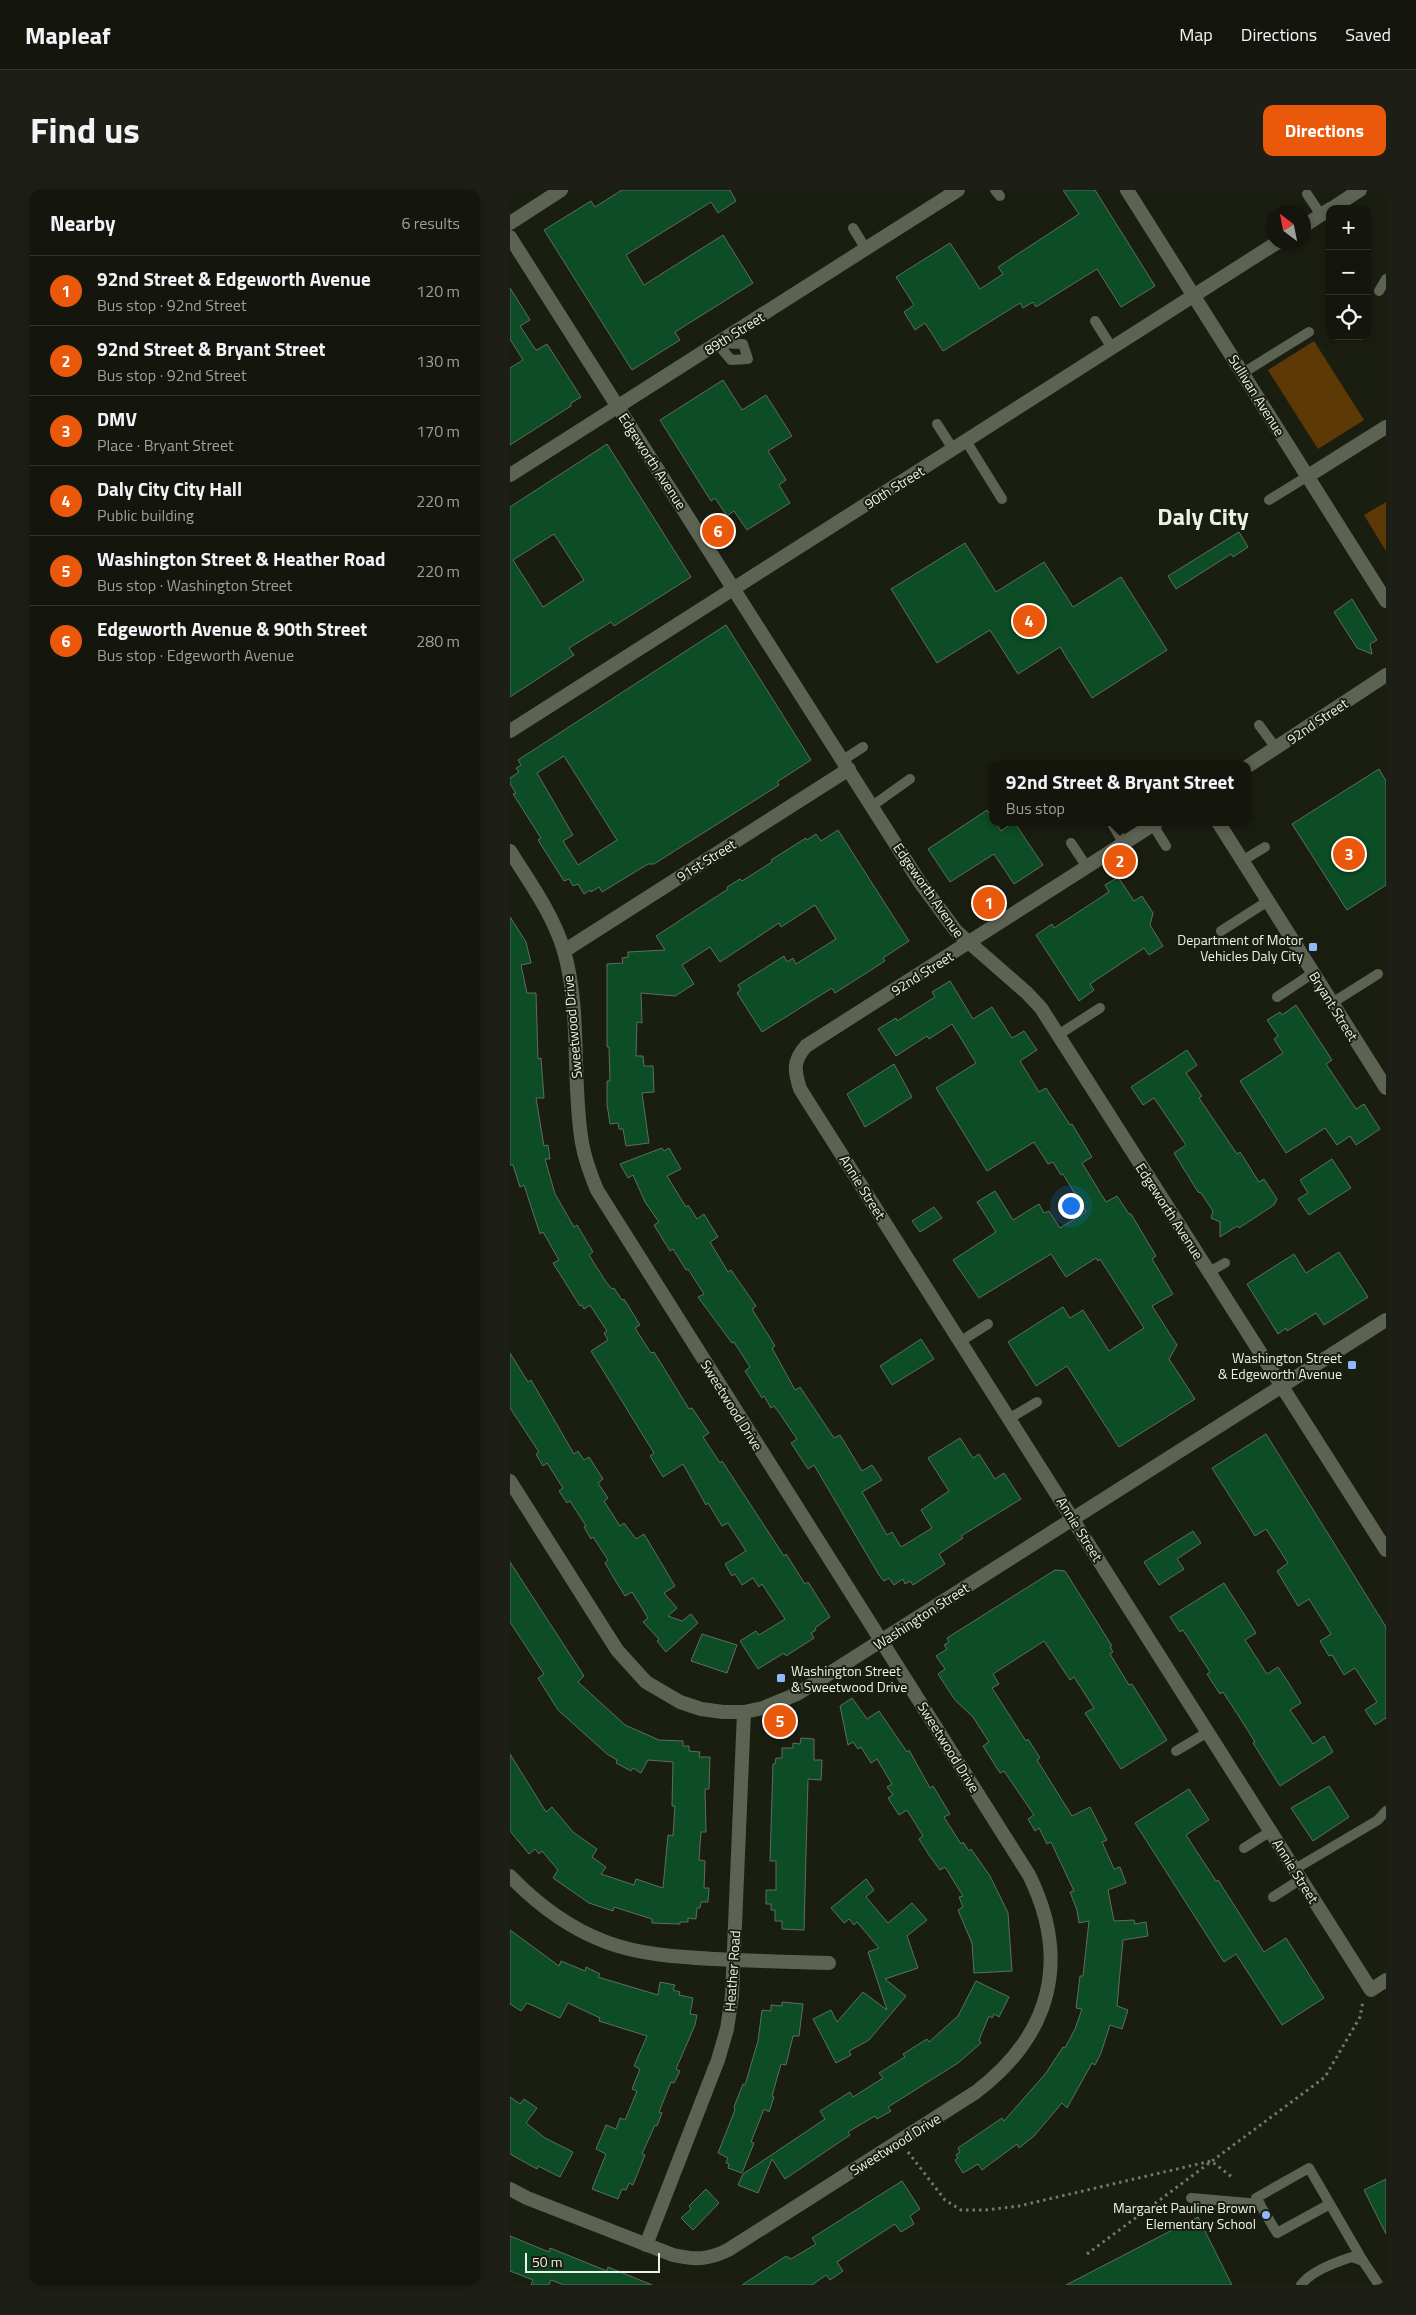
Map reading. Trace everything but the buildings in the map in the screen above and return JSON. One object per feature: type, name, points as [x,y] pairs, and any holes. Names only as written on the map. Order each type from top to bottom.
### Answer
[{"type":"street","points":[[510,223],[561,190]]},
{"type":"street","name":"89th Street","points":[[510,476],[958,190]]},
{"type":"street","name":"Sullivan Avenue","points":[[1127,190],[1386,601]]},
{"type":"street","points":[[1336,205],[1360,190]]},
{"type":"street","points":[[1311,221],[1326,212]]},
{"type":"street","name":"Edgeworth Avenue","points":[[510,237],[928,894],[956,931],[1027,992],[1041,1008],[1386,1550]]},
{"type":"street","name":"90th Street","points":[[510,731],[1266,250]]},
{"type":"street","points":[[1308,476],[1386,427]]},
{"type":"street","name":"92nd Street","points":[[1251,764],[1386,674]]},
{"type":"street","name":"91st Street","points":[[564,951],[846,765]]},
{"type":"street","name":"92nd Street","points":[[795,1065],[798,1055],[806,1046],[1152,826]]},
{"type":"street","name":"Bryant Street","points":[[1220,826],[1386,1088]]},
{"type":"street","name":"Sweetwood Drive","points":[[510,851],[545,906],[564,951],[573,1005],[581,1138],[587,1164],[597,1190],[1029,1875],[1046,1918],[1050,1943],[1048,1982],[1041,2012],[1030,2037],[998,2075],[976,2092],[901,2141],[728,2250],[710,2258],[682,2257],[646,2245],[527,2198],[510,2189]]},
{"type":"street","name":"Annie Street","points":[[795,1065],[800,1089],[1074,1518],[1369,1986]]},
{"type":"street","name":"Washington Street","points":[[510,1481],[617,1650],[646,1682],[680,1702],[701,1709],[744,1712],[763,1708],[797,1694],[1386,1320]]},
{"type":"street","name":"Heather Road","points":[[646,2245],[718,2060],[727,2029],[732,1996],[734,1960],[744,1712]]},
{"type":"street","points":[[510,1876],[530,1897],[555,1916],[581,1932],[608,1943],[677,1957],[829,1963]]},
{"type":"street","points":[[1369,1986],[1386,1980]]},
{"type":"lane","points":[[1308,194],[1326,210]]},
{"type":"lane","points":[[853,228],[866,248]]},
{"type":"lane","points":[[1379,291],[1386,279]]},
{"type":"lane","points":[[1095,321],[1112,348]]},
{"type":"lane","points":[[1243,373],[1309,332]]},
{"type":"lane","points":[[937,424],[953,449]]},
{"type":"lane","points":[[966,441],[1002,499]]},
{"type":"lane","points":[[1269,500],[1308,476]]},
{"type":"lane","points":[[1259,725],[1276,748]]},
{"type":"lane","points":[[846,765],[863,747]]},
{"type":"lane","points":[[872,806],[910,779]]},
{"type":"lane","points":[[1113,826],[1124,844]]},
{"type":"lane","points":[[1156,826],[1166,846]]},
{"type":"lane","points":[[1071,844],[1087,868]]},
{"type":"lane","points":[[1242,862],[1265,847]]},
{"type":"lane","points":[[1221,931],[1268,902]]},
{"type":"lane","points":[[1277,997],[1313,973]]},
{"type":"lane","points":[[1332,1003],[1378,974]]},
{"type":"lane","points":[[1058,1035],[1100,1008]]},
{"type":"lane","points":[[1209,1272],[1225,1263]]},
{"type":"lane","points":[[961,1341],[988,1324]]},
{"type":"lane","points":[[1010,1418],[1037,1402]]},
{"type":"lane","points":[[1176,1751],[1208,1732]]},
{"type":"lane","points":[[1273,1897],[1298,1874],[1378,1820],[1386,1811]]},
{"type":"lane","points":[[1244,1848],[1271,1831]]},
{"type":"lane","points":[[1330,2204],[1277,2233],[1256,2198],[1309,2168],[1379,2285]]},
{"type":"lane","points":[[1191,2198],[1260,2204]]},
{"type":"lane","points":[[1301,2285],[1305,2279],[1341,2260],[1352,2257],[1363,2261]]},
{"type":"path","points":[[1087,2254],[1325,2077],[1360,2017],[1369,1986]]},
{"type":"path","points":[[901,2141],[917,2165],[945,2200],[961,2210],[985,2210],[1019,2206],[1211,2161]]},
{"type":"path","points":[[1211,2161],[1232,2177]]},
{"type":"shaded area","points":[[1314,341],[1364,420],[1318,449],[1268,370]]},
{"type":"shaded area","points":[[1386,502],[1386,551],[1364,515]]},
{"type":"place","name":"Edgeworth Avenue & 90th Street","points":[[718,531]]},
{"type":"place","name":"Daly City City Hall","points":[[1029,621]]},
{"type":"place","name":"DMV","points":[[1349,854]]},
{"type":"place","name":"92nd Street & Bryant Street","points":[[1120,861]]},
{"type":"place","name":"92nd Street & Edgeworth Avenue","points":[[989,903]]},
{"type":"place","name":"Department of Motor Vehicles Daly City","points":[[1313,947]]},
{"type":"place","name":"Washington Street & Edgeworth Avenue","points":[[1352,1365]]},
{"type":"place","name":"Washington Street & Sweetwood Drive","points":[[781,1678]]},
{"type":"place","name":"Washington Street & Heather Road","points":[[780,1721]]},
{"type":"place","name":"Margaret Pauline Brown Elementary School","points":[[1266,2215]]},
{"type":"district","name":"Daly City","points":[[1203,516]]}]
